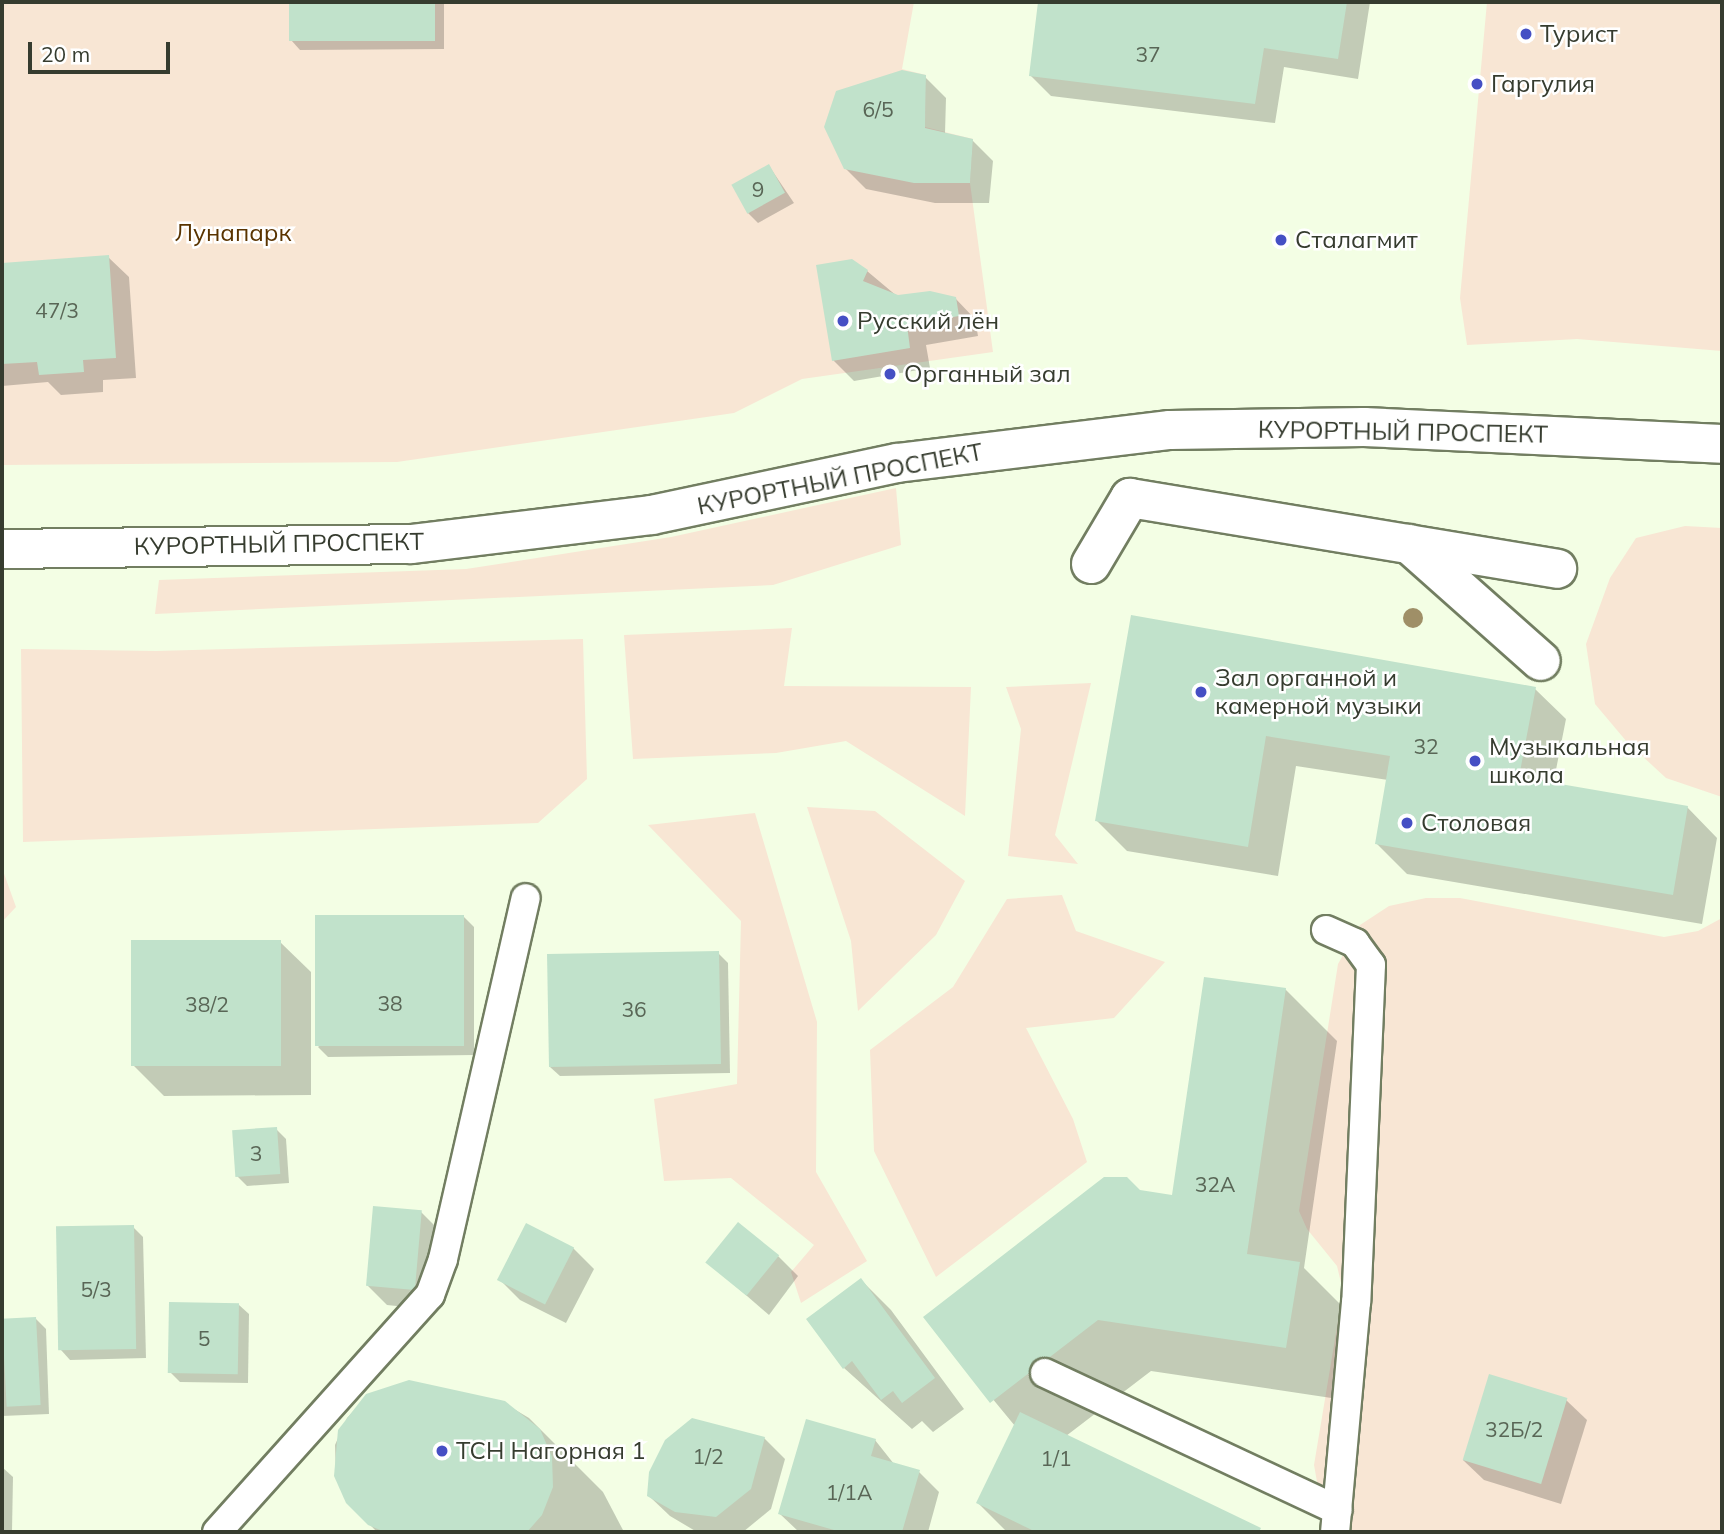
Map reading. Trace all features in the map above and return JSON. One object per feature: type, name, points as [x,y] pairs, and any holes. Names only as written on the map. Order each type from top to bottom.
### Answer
[{"type":"main road","name":"КУРОРТНЫЙ ПРОСПЕКТ","points":[[2,548],[411,544],[652,515],[897,463],[1170,430],[1364,427],[1722,444]]},
{"type":"main road","points":[[1091,564],[1130,498],[1557,569]]},
{"type":"main road","points":[[1409,544],[1541,661]]},
{"type":"lane","points":[[217,1532],[430,1295],[443,1259],[526,898]]},
{"type":"lane","points":[[1045,1373],[1336,1521],[1356,1302],[1371,965],[1355,943],[1326,930]]},
{"type":"green space","name":"Лунапарк","points":[[2,2],[914,2],[902,69],[926,75],[925,127],[973,139],[970,183],[993,352],[802,379],[734,413],[397,462],[2,465]]},
{"type":"green space","points":[[1487,2],[1722,2],[1722,351],[1577,339],[1467,345],[1460,298]]},
{"type":"green space","points":[[896,488],[901,545],[773,585],[155,614],[159,580],[466,569],[671,537]]},
{"type":"green space","points":[[1685,526],[1722,528],[1722,797],[1666,778],[1627,742],[1595,704],[1586,644],[1610,578],[1636,538]]},
{"type":"green space","points":[[792,628],[784,686],[971,687],[965,816],[846,741],[776,753],[633,759],[624,635]]},
{"type":"green space","points":[[583,639],[587,779],[538,823],[23,842],[21,649],[156,651]]},
{"type":"green space","points":[[1091,683],[1055,835],[1078,864],[1008,856],[1021,729],[1006,687]]},
{"type":"green space","points":[[807,807],[875,811],[965,881],[936,935],[858,1011],[851,941]]},
{"type":"green space","points":[[755,813],[817,1022],[816,1172],[867,1261],[801,1303],[791,1272],[814,1245],[731,1178],[664,1181],[654,1099],[737,1084],[741,921],[648,825]]},
{"type":"green space","points":[[2,868],[16,907],[2,922]]},
{"type":"green space","points":[[1062,895],[1076,931],[1165,962],[1114,1018],[1026,1028],[1073,1119],[1087,1162],[936,1277],[874,1151],[870,1050],[953,987],[1007,899]]},
{"type":"green space","points":[[1426,898],[1460,898],[1664,937],[1698,931],[1722,918],[1722,1532],[1326,1532],[1314,1465],[1343,1291],[1337,1266],[1307,1229],[1299,1211],[1338,964],[1360,925],[1389,906]]},
{"type":"building","points":[[289,2],[435,2],[435,41],[289,41]]},
{"type":"building","points":[[1038,2],[1347,2],[1338,59],[1264,48],[1255,104],[1029,76]]},
{"type":"building","points":[[902,70],[926,75],[925,128],[973,139],[970,183],[914,183],[844,169],[824,127],[836,91]]},
{"type":"building","points":[[769,164],[785,193],[747,214],[731,185]]},
{"type":"building","points":[[109,255],[116,358],[83,360],[84,372],[39,375],[37,362],[2,364],[2,263]]},
{"type":"building","points":[[852,259],[868,270],[863,281],[898,295],[930,291],[956,297],[959,316],[907,325],[910,348],[832,361],[816,265]]},
{"type":"building","points":[[1131,615],[1536,687],[1519,777],[1688,806],[1673,895],[1375,844],[1390,756],[1266,736],[1248,847],[1095,821]]},
{"type":"building","points":[[315,915],[464,915],[464,1046],[315,1046]]},
{"type":"building","points":[[131,940],[281,940],[281,1066],[131,1066]]},
{"type":"building","points":[[719,951],[721,1064],[549,1067],[547,954]]},
{"type":"building","points":[[1204,977],[1286,988],[1247,1254],[1300,1262],[1286,1348],[1098,1320],[990,1403],[923,1317],[1104,1177],[1127,1177],[1140,1190],[1172,1195]]},
{"type":"building","points":[[277,1127],[280,1174],[235,1177],[232,1130]]},
{"type":"building","points":[[373,1206],[422,1210],[415,1290],[366,1286]]},
{"type":"building","points":[[738,1222],[779,1255],[746,1296],[705,1262]]},
{"type":"building","points":[[526,1223],[574,1248],[545,1305],[497,1280]]},
{"type":"building","points":[[134,1225],[136,1349],[58,1350],[56,1226]]},
{"type":"building","points":[[861,1278],[935,1378],[902,1403],[893,1391],[881,1400],[852,1361],[843,1369],[806,1319]]},
{"type":"building","points":[[169,1302],[239,1303],[238,1374],[168,1373]]},
{"type":"building","points":[[36,1317],[41,1405],[7,1407],[2,1319]]},
{"type":"building","points":[[1489,1374],[1567,1398],[1541,1484],[1463,1460]]},
{"type":"building","name":"ТСН Нагорная 1","points":[[409,1380],[505,1401],[540,1429],[552,1457],[553,1487],[542,1515],[527,1532],[385,1532],[368,1525],[346,1503],[334,1476],[338,1430],[366,1394]]},
{"type":"building","points":[[1020,1412],[1261,1528],[1259,1532],[1036,1532],[976,1503]]},
{"type":"building","points":[[692,1418],[765,1437],[751,1489],[716,1517],[675,1512],[647,1496],[649,1472],[665,1440]]},
{"type":"building","points":[[806,1419],[876,1439],[871,1456],[920,1470],[902,1532],[841,1532],[778,1514]]},
{"type":"place","name":"Турист","points":[[1526,34]]},
{"type":"place","name":"Гаргулия","points":[[1477,84]]},
{"type":"place","name":"Сталагмит","points":[[1281,240]]},
{"type":"place","name":"Русский лён","points":[[843,321]]},
{"type":"place","name":"Органный зал","points":[[890,374]]},
{"type":"place","name":"Зал органной и камерной музыки","points":[[1201,692]]},
{"type":"place","name":"Музыкальная школа","points":[[1475,761]]},
{"type":"place","name":"Столовая","points":[[1407,823]]},
{"type":"place","name":"ТСН Нагорная 1","points":[[442,1451]]}]
